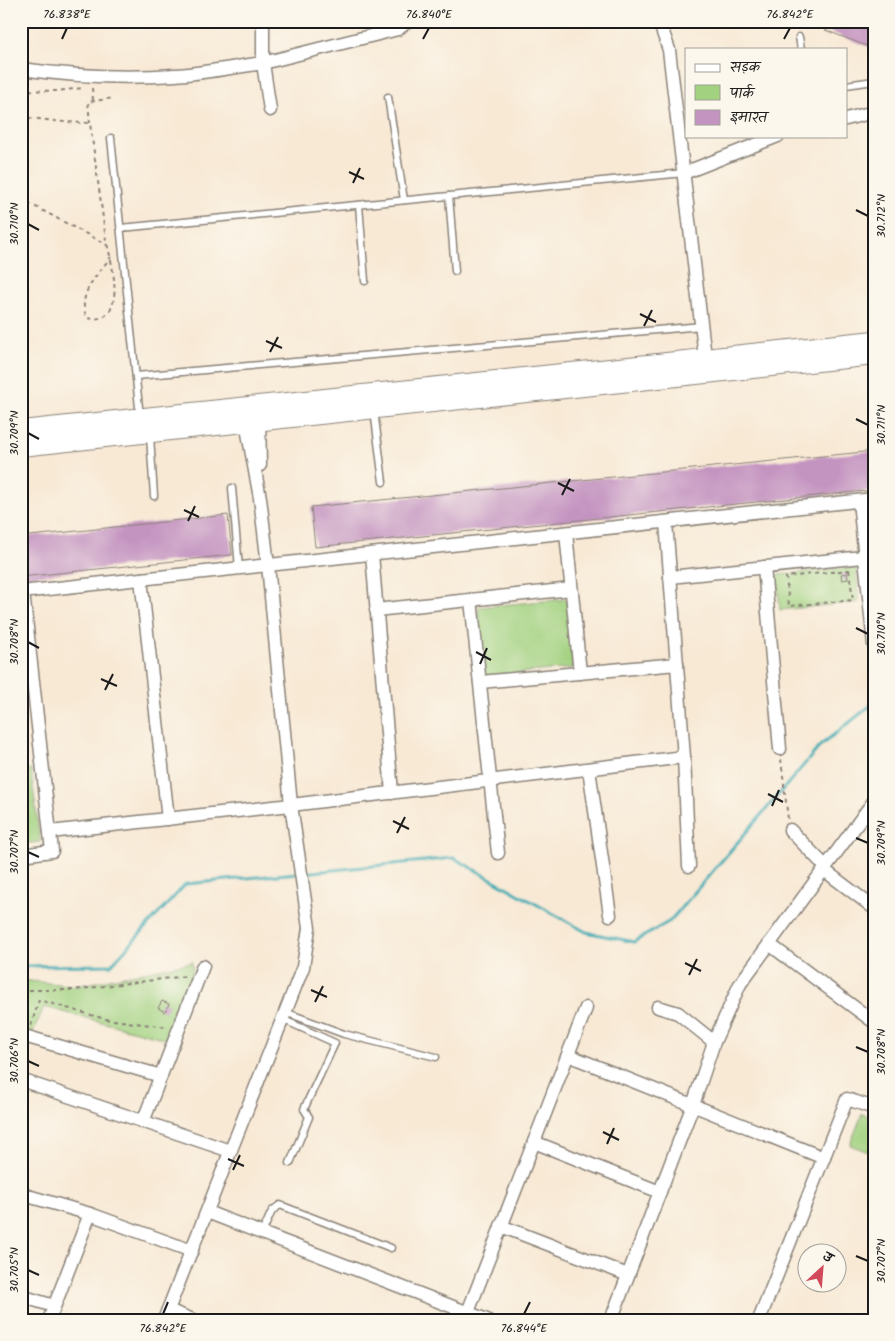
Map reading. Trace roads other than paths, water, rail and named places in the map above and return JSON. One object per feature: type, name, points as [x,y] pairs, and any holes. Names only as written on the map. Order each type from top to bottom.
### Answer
[{"type":"main road","points":[[21,430],[145,425],[252,414],[705,358],[874,340]]},
{"type":"main road","points":[[252,414],[374,408],[874,356]]},
{"type":"main road","points":[[21,447],[145,425]]},
{"type":"street","points":[[263,21],[263,63],[270,110]]},
{"type":"street","points":[[21,69],[131,77],[198,73],[263,63],[398,29],[408,21]]},
{"type":"street","points":[[659,21],[669,50],[705,358]]},
{"type":"street","points":[[848,118],[874,112]]},
{"type":"street","points":[[684,173],[773,138]]},
{"type":"street","points":[[193,1320],[166,1315],[303,967],[309,928],[291,806],[252,414]]},
{"type":"street","points":[[21,855],[52,850],[25,649],[22,592],[874,499]]},
{"type":"street","points":[[859,501],[863,557],[874,645]]},
{"type":"street","points":[[666,522],[684,757],[689,866]]},
{"type":"street","points":[[566,533],[580,673]]},
{"type":"street","points":[[372,554],[392,793]]},
{"type":"street","points":[[670,577],[863,557]]},
{"type":"street","points":[[764,567],[780,749]]},
{"type":"street","points":[[140,579],[168,819]]},
{"type":"street","points":[[376,610],[571,590]]},
{"type":"street","points":[[471,600],[498,853]]},
{"type":"street","points":[[480,682],[677,664]]},
{"type":"street","points":[[50,832],[291,806],[684,757]]},
{"type":"street","points":[[589,769],[610,915]]},
{"type":"street","points":[[611,1320],[694,1105],[714,1042],[740,984],[874,801]]},
{"type":"street","points":[[790,830],[825,869],[874,908]]},
{"type":"street","points":[[769,944],[874,1022]]},
{"type":"street","points":[[143,1122],[203,966]]},
{"type":"street","points":[[658,1007],[678,1013],[714,1042]]},
{"type":"street","points":[[468,1312],[586,1008]]},
{"type":"street","points":[[25,1034],[161,1076]]},
{"type":"street","points":[[568,1054],[824,1158]]},
{"type":"street","points":[[21,1080],[230,1151]]},
{"type":"street","points":[[759,1320],[847,1099],[874,1108]]},
{"type":"street","points":[[534,1142],[660,1192]]},
{"type":"street","points":[[21,1194],[90,1214],[192,1250]]},
{"type":"street","points":[[207,1212],[487,1320]]},
{"type":"street","points":[[49,1320],[90,1214]]},
{"type":"street","points":[[501,1226],[628,1275]]},
{"type":"street","points":[[21,1296],[54,1306]]},
{"type":"lane","points":[[799,38],[801,48]]},
{"type":"lane","points":[[848,85],[874,81]]},
{"type":"lane","points":[[388,97],[404,200]]},
{"type":"lane","points":[[111,138],[136,376],[145,425],[154,496]]},
{"type":"lane","points":[[121,228],[684,173]]},
{"type":"lane","points":[[449,196],[455,271]]},
{"type":"lane","points":[[359,205],[365,281]]},
{"type":"lane","points":[[136,376],[702,326]]},
{"type":"lane","points":[[374,408],[383,482]]},
{"type":"lane","points":[[232,488],[239,568]]},
{"type":"lane","points":[[284,1016],[344,1034],[436,1057]]},
{"type":"lane","points":[[284,1016],[335,1043],[304,1108],[309,1117],[290,1163]]},
{"type":"lane","points":[[262,1233],[272,1211],[280,1205],[391,1248]]},
{"type":"waterway","points":[[303,873],[454,858],[586,932],[634,942],[670,921],[821,745],[874,703]]},
{"type":"waterway","points":[[21,966],[111,965],[186,884],[297,873]]}]
